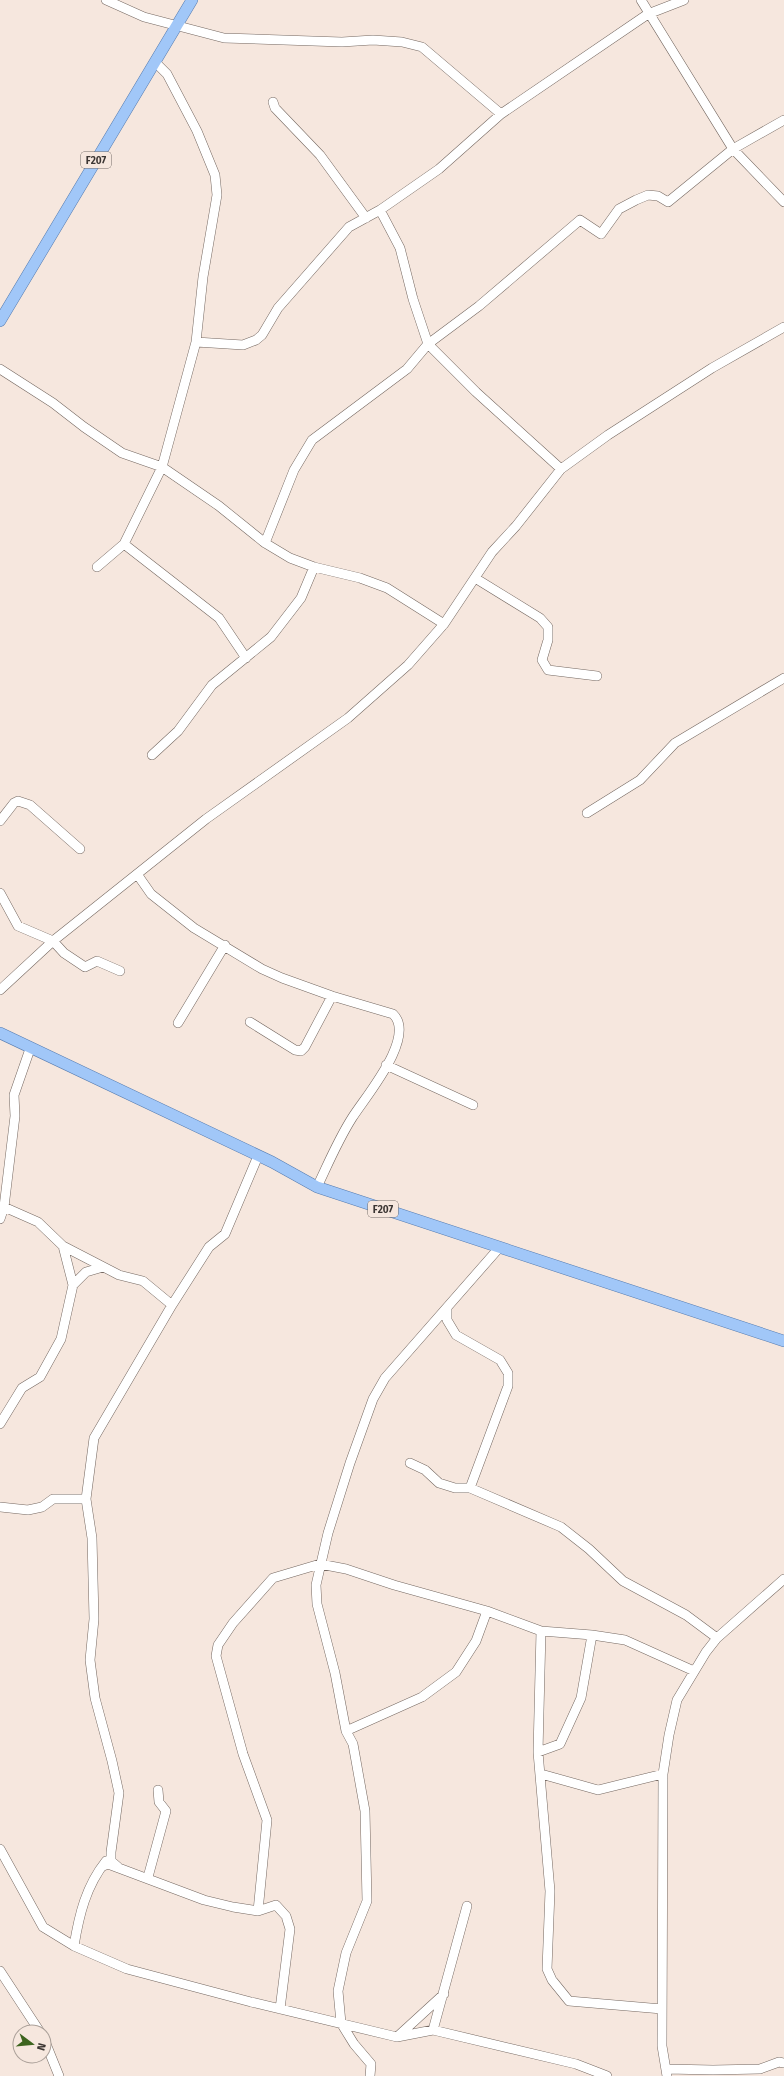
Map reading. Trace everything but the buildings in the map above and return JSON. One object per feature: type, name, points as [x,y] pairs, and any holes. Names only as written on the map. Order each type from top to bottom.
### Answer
[{"type":"main road","name":"F207","points":[[0,321],[192,0]]},
{"type":"main road","name":"F207","points":[[0,1033],[30,1049],[258,1156],[317,1187],[784,1341]]},
{"type":"street","points":[[106,0],[144,17],[224,38],[342,42],[373,40],[402,42],[422,47],[501,114]]},
{"type":"street","points":[[641,0],[648,14],[733,149],[784,202]]},
{"type":"street","points":[[196,342],[243,345],[256,340],[262,335],[278,308],[349,227],[380,210],[439,169],[501,114],[648,14],[684,0]]},
{"type":"street","points":[[97,567],[124,544],[162,467],[196,342],[203,277],[217,195],[215,175],[208,155],[179,93],[167,74],[155,62]]},
{"type":"street","points":[[273,102],[275,108],[320,155],[366,218]]},
{"type":"street","points":[[265,543],[294,470],[312,440],[407,369],[428,344],[479,306],[580,220],[601,234],[619,209],[648,195],[658,196],[668,202],[733,149],[784,120]]},
{"type":"street","points":[[380,210],[400,248],[413,299],[428,344],[476,392],[560,469]]},
{"type":"street","points":[[0,990],[53,941],[206,819],[348,718],[408,665],[444,624],[492,552],[516,526],[560,469],[608,434],[712,368],[784,327]]},
{"type":"street","points":[[0,369],[53,403],[122,453],[162,467],[219,506],[265,543],[290,558],[314,568],[360,578],[387,588],[444,624]]},
{"type":"street","points":[[124,544],[219,618],[246,658]]},
{"type":"street","points":[[152,755],[178,731],[212,685],[271,637],[301,598],[314,568]]},
{"type":"street","points":[[475,578],[540,618],[548,628],[548,640],[542,660],[548,670],[597,676]]},
{"type":"street","points":[[587,813],[640,780],[675,743],[784,678]]},
{"type":"street","points":[[0,821],[14,803],[24,802],[30,805],[80,850]]},
{"type":"street","points":[[137,874],[150,894],[194,928],[225,945],[262,969],[332,996],[393,1014],[399,1019],[400,1029],[398,1039],[378,1082],[352,1118],[317,1187]]},
{"type":"street","points":[[0,893],[18,926],[53,941],[64,953],[85,967],[97,961],[120,971]]},
{"type":"street","points":[[178,1023],[225,945]]},
{"type":"street","points":[[250,1022],[295,1050],[301,1051],[305,1047],[332,996]]},
{"type":"street","points":[[0,1219],[4,1207],[15,1116],[14,1094],[30,1049]]},
{"type":"street","points":[[386,1065],[473,1105]]},
{"type":"street","points":[[118,1867],[111,1861],[110,1852],[119,1793],[112,1761],[94,1698],[90,1660],[94,1619],[92,1538],[86,1499],[94,1438],[172,1305],[209,1247],[225,1234],[258,1156]]},
{"type":"street","points":[[4,1207],[38,1222],[63,1246],[118,1275],[143,1281],[172,1305]]},
{"type":"street","points":[[0,1424],[22,1388],[40,1376],[61,1339],[73,1285],[63,1246]]},
{"type":"street","points":[[370,2076],[371,2064],[354,2044],[341,2023],[338,1991],[346,1953],[367,1901],[368,1887],[365,1811],[353,1744],[346,1731],[335,1673],[317,1604],[316,1585],[320,1564],[350,1463],[373,1399],[385,1378],[406,1355],[423,1332],[447,1309],[499,1248]]},
{"type":"street","points":[[73,1285],[86,1272],[103,1267]]},
{"type":"street","points":[[447,1309],[447,1320],[456,1334],[500,1360],[508,1373],[508,1386],[470,1488]]},
{"type":"street","points":[[410,1464],[425,1470],[439,1483],[455,1488],[470,1488],[561,1527],[589,1549],[623,1580],[686,1615],[717,1638]]},
{"type":"street","points":[[0,1507],[28,1510],[42,1507],[53,1499],[86,1499]]},
{"type":"street","points":[[258,1910],[268,1820],[243,1754],[216,1656],[218,1646],[233,1623],[273,1578],[320,1564],[346,1569],[394,1585],[487,1611],[541,1631],[592,1635],[625,1640],[694,1671]]},
{"type":"street","points":[[784,1579],[717,1638],[694,1671],[677,1700],[669,1735],[663,1774],[662,2009],[662,2046],[667,2073],[713,2070],[762,2072],[779,2062],[784,2064]]},
{"type":"street","points":[[346,1731],[383,1713],[422,1697],[456,1672],[476,1640],[487,1611]]},
{"type":"street","points":[[541,1631],[538,1752],[550,1891],[547,1969],[552,1980],[569,2001],[662,2009]]},
{"type":"street","points":[[538,1752],[560,1744],[576,1712],[581,1698],[592,1635]]},
{"type":"street","points":[[541,1774],[598,1790],[663,1774]]},
{"type":"street","points":[[148,1877],[166,1811],[159,1802],[158,1790]]},
{"type":"street","points":[[0,1849],[44,1927],[74,1946],[127,1969],[280,2009],[397,2037],[433,2030],[576,2064],[607,2076]]},
{"type":"street","points":[[74,1946],[79,1917],[87,1894],[98,1871],[103,1866],[110,1852]]},
{"type":"street","points":[[103,1866],[108,1864],[148,1877],[204,1900],[258,1910],[276,1905],[286,1916],[290,1929],[280,2009]]},
{"type":"street","points":[[433,2030],[445,1993],[467,1906]]},
{"type":"street","points":[[0,1971],[35,2024]]},
{"type":"street","points":[[397,2037],[445,1993]]},
{"type":"street","points":[[52,2059],[59,2076]]}]
